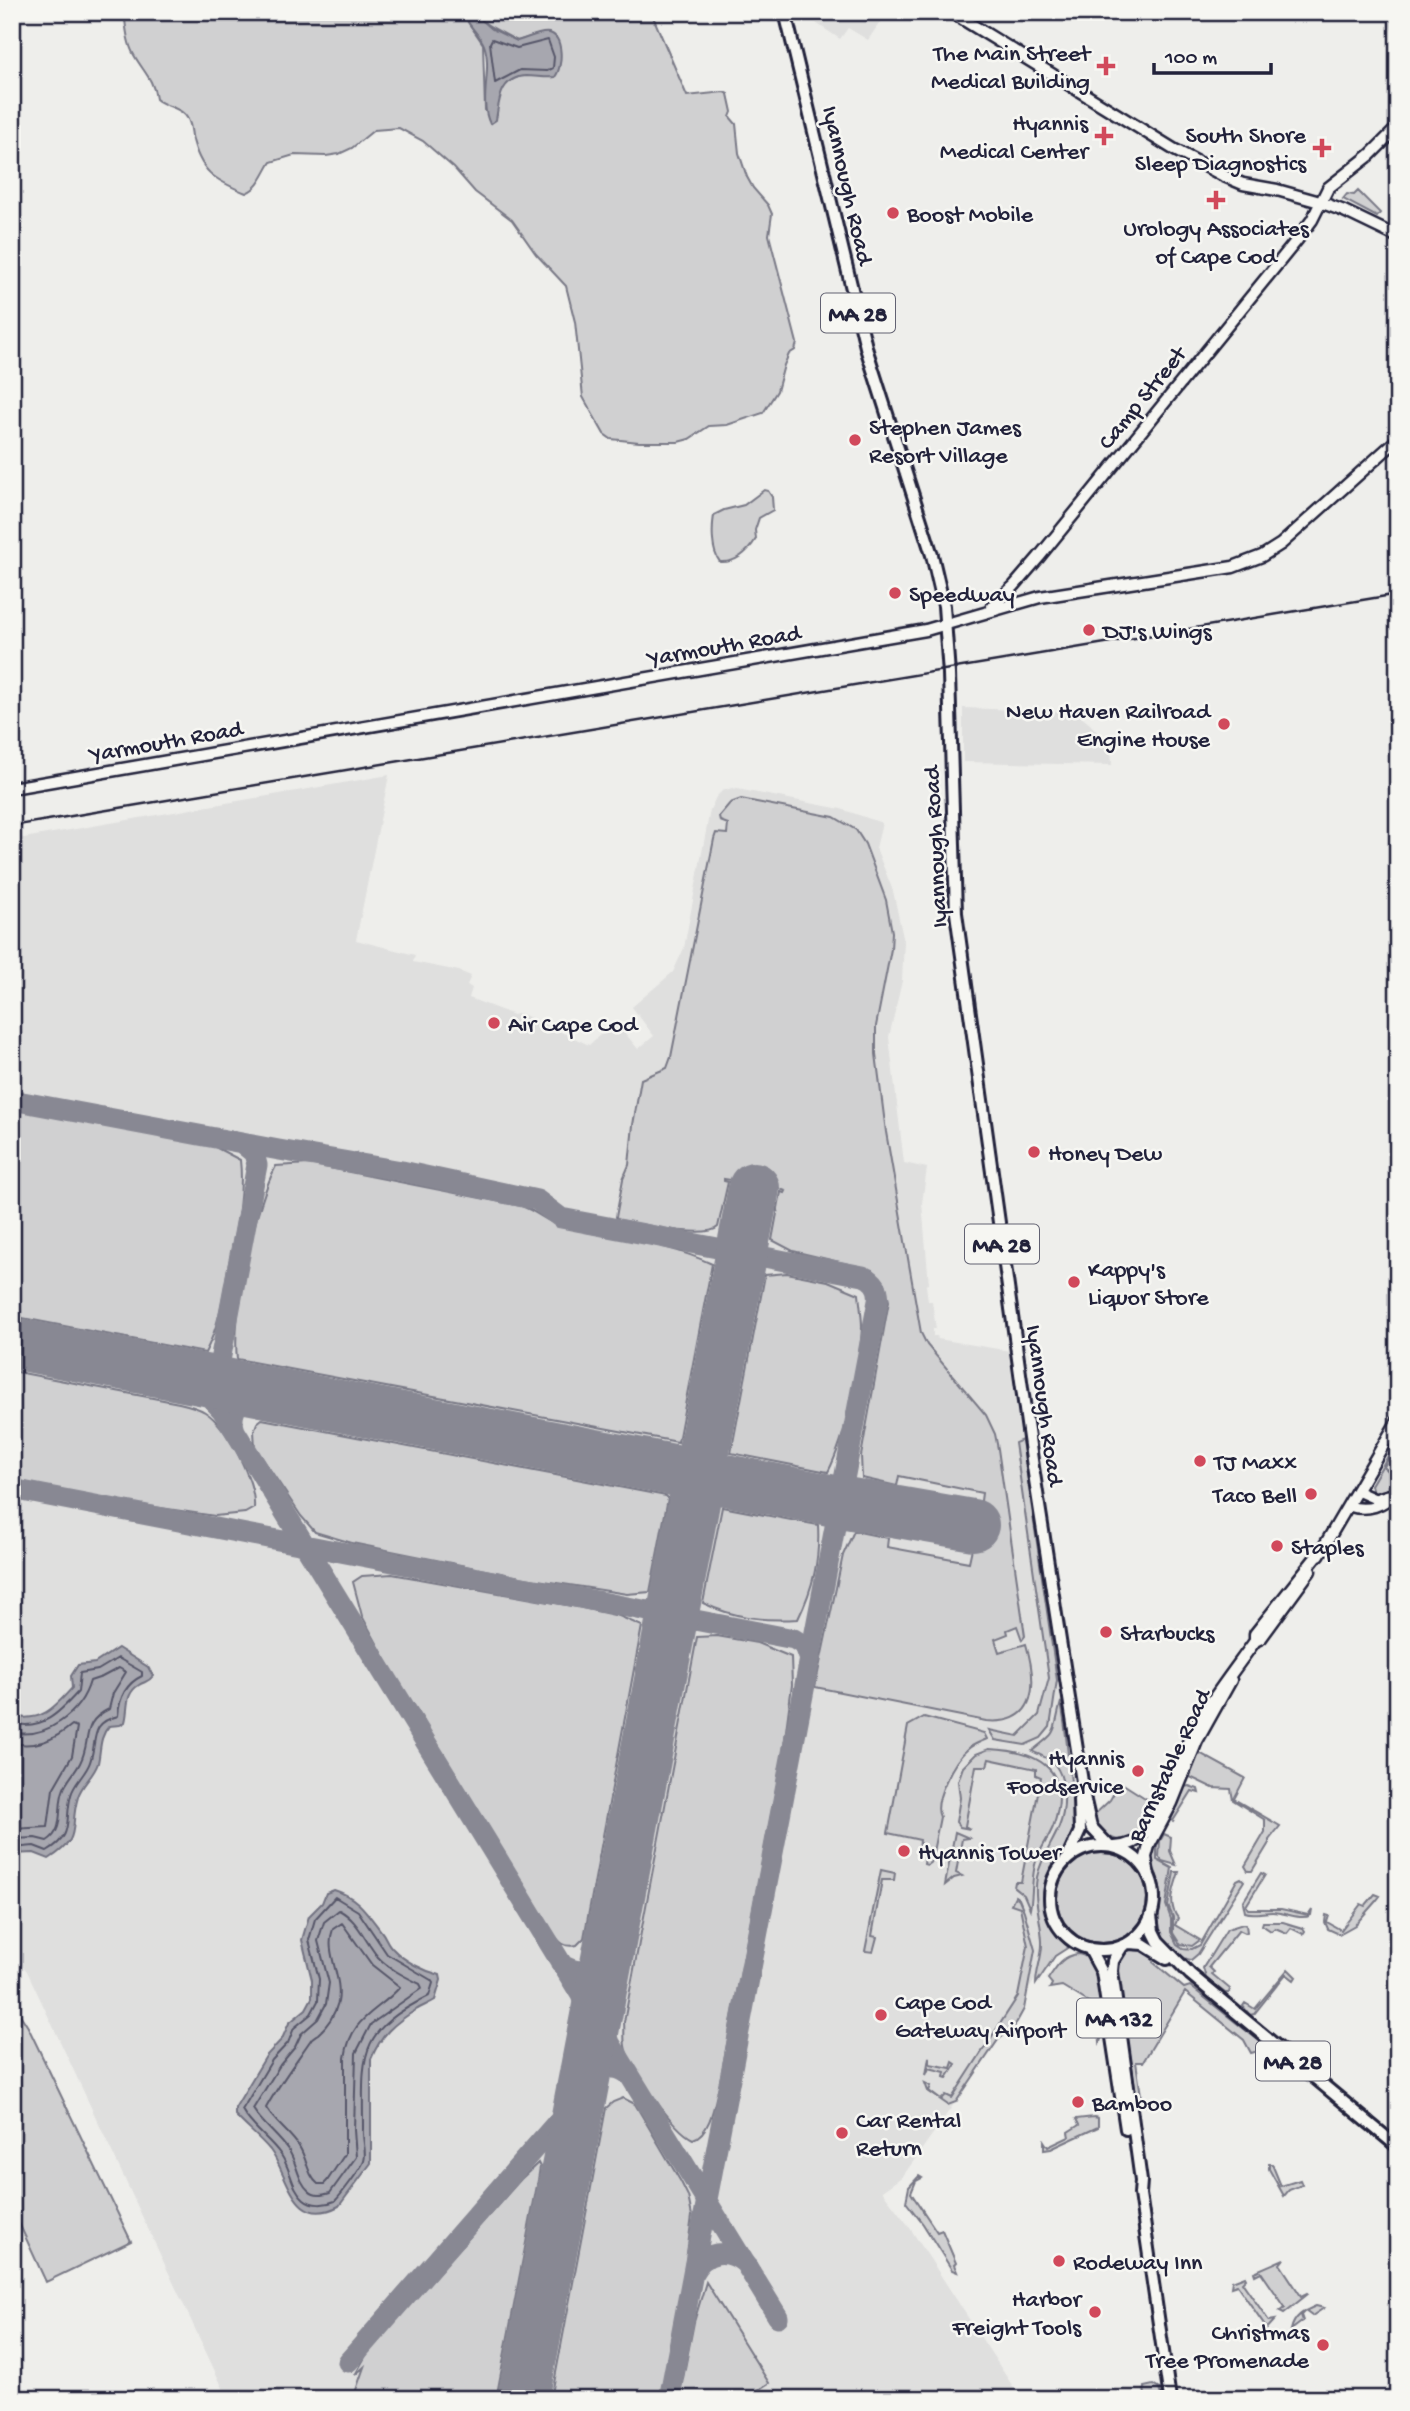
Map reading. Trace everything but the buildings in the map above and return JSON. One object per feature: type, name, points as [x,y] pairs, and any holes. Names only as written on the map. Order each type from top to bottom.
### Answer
[{"type":"main road","name":"Iyannough Road","points":[[785,12],[867,351],[936,567],[946,624],[956,913],[1067,1693],[1090,1823],[1097,1836],[1112,1847]]},
{"type":"main road","points":[[951,12],[1175,150],[1224,176],[1243,184],[1320,202],[1398,237]]},
{"type":"main road","name":"Camp Street","points":[[986,611],[1019,580],[1305,230],[1328,188],[1370,155],[1398,127]]},
{"type":"main road","name":"Yarmouth Road","points":[[12,788],[699,670],[946,624],[1031,599],[1134,581],[1212,572],[1252,561],[1289,537],[1398,439]]},
{"type":"main road","points":[[1019,580],[1023,591],[1031,599]]},
{"type":"main road","name":"Barnstable Road","points":[[1112,1847],[1128,1844],[1143,1835],[1169,1790],[1192,1734],[1223,1683],[1306,1580],[1398,1420]]},
{"type":"main road","name":"Barnstable Road","points":[[1149,1877],[1146,1857],[1149,1846],[1172,1804],[1197,1741],[1229,1686],[1234,1672]]},
{"type":"main road","name":"Iyannough Road","points":[[1066,1860],[1077,1839],[1081,1821],[1067,1693]]},
{"type":"main road","points":[[1066,1860],[1086,1848],[1112,1847]]},
{"type":"main road","name":"MA 28","points":[[1112,1847],[1135,1858],[1149,1877],[1154,1899],[1151,1916],[1153,1931],[1158,1941],[1190,1974]]},
{"type":"main road","name":"MA 28","points":[[1066,1860],[1056,1874],[1050,1902],[1057,1924],[1069,1938],[1089,1948],[1107,1950],[1126,1944],[1143,1944],[1152,1948],[1190,1974],[1398,2147]]},
{"type":"main road","points":[[1126,1944],[1142,1931],[1151,1916]]},
{"type":"main road","name":"MA 132","points":[[1126,1944],[1113,1961],[1112,1971],[1141,2181],[1140,2194],[1170,2399]]},
{"type":"main road","name":"MA 132","points":[[1089,1948],[1102,1972],[1134,2182],[1140,2194]]},
{"type":"street","points":[[1357,1491],[1375,1499],[1397,1492]]},
{"type":"street","points":[[1349,1506],[1361,1509],[1374,1507],[1397,1492]]},
{"type":"shaded area","points":[[124,12],[651,12],[687,96],[724,92],[728,94],[732,112],[730,117],[736,124],[739,153],[747,177],[772,214],[769,235],[797,343],[784,365],[777,391],[763,413],[727,425],[709,426],[689,439],[678,442],[639,442],[611,439],[604,434],[583,397],[575,322],[566,286],[536,254],[512,220],[475,192],[454,168],[423,141],[399,128],[374,130],[352,148],[339,154],[294,155],[271,162],[258,184],[246,193],[225,184],[210,173],[199,158],[187,117],[156,99],[151,81],[132,50]],"holes":[[[468,22],[484,23],[517,41],[537,35],[555,77],[515,78],[505,86],[499,97],[497,115],[485,110],[483,44]]]},
{"type":"shaded area","points":[[819,12],[887,12],[868,40],[848,28],[840,39],[813,21]]},
{"type":"shaded area","points":[[1381,12],[1398,12],[1398,40]]},
{"type":"shaded area","points":[[1358,191],[1380,213],[1377,217],[1343,199],[1347,194],[1354,195]]},
{"type":"shaded area","points":[[764,490],[772,497],[773,510],[759,518],[755,530],[756,539],[741,556],[732,561],[720,562],[714,546],[714,515],[744,505]]},
{"type":"shaded area","points":[[963,708],[1075,712],[1090,724],[1111,748],[1112,765],[963,762]]},
{"type":"shaded area","name":"Cape Cod Gateway Airport","points":[[389,775],[356,940],[415,955],[413,962],[471,976],[467,985],[472,988],[469,998],[514,1015],[520,1013],[589,1045],[615,1021],[638,1049],[654,1036],[632,1007],[673,972],[684,948],[710,810],[722,791],[732,788],[841,809],[882,823],[876,848],[893,891],[904,942],[902,981],[889,1037],[904,1163],[927,1168],[922,1203],[929,1284],[926,1285],[928,1301],[932,1301],[936,1329],[933,1329],[933,1336],[1010,1351],[1063,1703],[1073,1819],[1049,1869],[1042,1894],[1045,1917],[1056,1946],[985,2060],[903,2176],[882,2191],[908,2225],[1021,2399],[228,2399],[27,1971],[12,1954],[12,840]]},
{"type":"shaded area","points":[[741,799],[834,817],[856,830],[865,844],[886,900],[892,932],[891,949],[876,1026],[876,1054],[886,1132],[921,1333],[927,1345],[986,1415],[995,1434],[1025,1636],[1022,1640],[1017,1626],[1007,1630],[1008,1634],[995,1639],[999,1652],[1026,1644],[1030,1658],[1030,1699],[1025,1709],[1003,1721],[986,1721],[815,1687],[843,1555],[854,1531],[888,1538],[887,1547],[969,1562],[974,1539],[983,1540],[987,1518],[979,1516],[982,1493],[899,1476],[897,1486],[862,1478],[861,1456],[889,1301],[885,1283],[873,1270],[793,1251],[772,1240],[781,1192],[786,1191],[774,1187],[772,1192],[736,1186],[737,1181],[724,1179],[728,1182],[718,1227],[711,1231],[671,1230],[619,1220],[616,1217],[623,1179],[629,1165],[641,1079],[667,1068],[671,1057],[714,839],[716,833],[727,834],[728,824],[720,821],[719,816],[730,803]]},
{"type":"shaded area","points":[[12,1107],[215,1147],[240,1160],[241,1187],[236,1228],[220,1312],[205,1353],[12,1316]]},
{"type":"shaded area","points":[[309,1164],[521,1206],[558,1225],[658,1246],[712,1264],[678,1442],[237,1359],[236,1339],[242,1289],[253,1233],[268,1184],[276,1166]]},
{"type":"shaded area","points":[[787,1273],[828,1281],[859,1294],[862,1327],[859,1362],[847,1421],[828,1472],[731,1453],[765,1275]]},
{"type":"shaded area","points":[[12,1371],[179,1403],[202,1410],[214,1419],[231,1442],[250,1484],[254,1508],[245,1513],[215,1516],[12,1480]]},
{"type":"shaded area","points":[[262,1419],[666,1496],[668,1498],[650,1592],[627,1594],[525,1578],[352,1543],[315,1532],[301,1516],[255,1447],[254,1431]]},
{"type":"shaded area","points":[[1398,1439],[1384,1467],[1398,1483],[1379,1494],[1373,1493],[1371,1485]]},
{"type":"shaded area","points":[[1022,1440],[1057,1680],[1050,1727],[1041,1738],[1025,1745],[995,1740],[989,1730],[1018,1736],[1039,1715],[1049,1678],[1015,1443]]},
{"type":"shaded area","points":[[722,1507],[818,1525],[814,1574],[798,1619],[749,1617],[703,1603]]},
{"type":"shaded area","points":[[392,1574],[577,1607],[619,1616],[642,1626],[584,1938],[577,1945],[563,1944],[554,1934],[391,1669],[362,1616],[353,1582],[362,1576]]},
{"type":"shaded area","points":[[717,1636],[757,1643],[791,1657],[792,1685],[783,1753],[720,2081],[709,2123],[699,2136],[693,2139],[675,2124],[637,2072],[625,2047],[624,2022],[697,1637]]},
{"type":"shaded area","points":[[1061,1702],[1076,1825],[1071,1840],[1048,1872],[1043,1895],[1048,1918],[1069,1947],[1055,1956],[1036,1984],[1042,1947],[1036,1893],[1037,1877],[1061,1820],[1064,1795],[1062,1779],[1055,1765],[1032,1751],[1054,1731]]},
{"type":"shaded area","points":[[924,1717],[984,1733],[987,1739],[962,1754],[951,1771],[939,1802],[940,1817],[931,1862],[927,1865],[924,1864],[925,1857],[918,1855],[920,1840],[888,1833],[908,1726]]},
{"type":"shaded area","points":[[989,1749],[1024,1754],[1037,1760],[1048,1768],[1059,1791],[1053,1827],[1034,1867],[1030,1909],[1024,1895],[1014,1887],[1015,1882],[1021,1882],[1041,1777],[1036,1775],[1036,1769],[989,1759],[987,1766],[976,1766],[965,1826],[970,1829],[960,1827],[956,1822],[960,1798],[958,1781],[963,1767],[976,1754]]},
{"type":"shaded area","points":[[1198,1752],[1245,1778],[1234,1799],[1280,1826],[1252,1871],[1248,1871],[1245,1866],[1265,1832],[1265,1820],[1233,1800],[1231,1789],[1213,1788],[1188,1776]]},
{"type":"shaded area","points":[[1120,1782],[1156,1805],[1140,1831],[1124,1840],[1105,1834],[1093,1816],[1110,1800]]},
{"type":"shaded area","points":[[1184,1787],[1198,1789],[1199,1793],[1192,1791],[1173,1821],[1171,1820]]},
{"type":"shaded area","points":[[955,1832],[969,1838],[962,1839],[956,1873],[962,1876],[945,1885]]},
{"type":"shaded area","points":[[1164,1834],[1171,1837],[1170,1851],[1176,1865],[1162,1861],[1159,1857],[1160,1841]]},
{"type":"shaded area","points":[[1157,1841],[1157,1860],[1172,1868],[1166,1905],[1171,1919],[1171,1932],[1177,1944],[1183,1948],[1192,1949],[1200,1945],[1237,1880],[1241,1878],[1244,1881],[1198,1954],[1191,1960],[1181,1956],[1165,1941],[1159,1928],[1160,1888],[1152,1860]]},
{"type":"shaded area","points":[[1102,1853],[1119,1857],[1134,1866],[1143,1881],[1147,1898],[1143,1915],[1134,1930],[1119,1939],[1102,1943],[1085,1939],[1070,1930],[1061,1915],[1057,1898],[1061,1881],[1070,1866],[1085,1857]]},
{"type":"shaded area","points":[[881,1870],[895,1873],[894,1880],[882,1880],[872,1936],[877,1937],[873,1952],[865,1951]]},
{"type":"shaded area","points":[[1174,1872],[1179,1872],[1172,1896],[1178,1918],[1175,1925],[1200,1940],[1192,1946],[1180,1944],[1173,1933],[1173,1917],[1168,1906]]},
{"type":"shaded area","points":[[1261,1873],[1265,1875],[1246,1906],[1248,1909],[1281,1909],[1308,1915],[1312,1909],[1311,1915],[1302,1917],[1277,1912],[1245,1912],[1243,1902]]},
{"type":"shaded area","points":[[1375,1894],[1380,1896],[1355,1925],[1339,1934],[1328,1929],[1325,1922],[1326,1915],[1329,1916],[1327,1922],[1341,1930],[1361,1904],[1365,1906]]},
{"type":"shaded area","points":[[1015,1896],[1024,1911],[1035,1950],[1024,2009],[1014,2027],[998,2040],[956,2102],[948,2105],[928,2091],[925,2083],[931,2086],[929,2091],[941,2100],[946,2095],[952,2098],[1018,1996],[1028,1946],[1020,1907],[1011,1904]]},
{"type":"shaded area","points":[[1263,1922],[1283,1922],[1305,1931],[1303,1934],[1291,1928],[1287,1933],[1275,1928],[1271,1931],[1262,1925]]},
{"type":"shaded area","points":[[1246,1925],[1247,1932],[1239,1930],[1209,1967],[1214,1972],[1212,1974],[1230,1989],[1229,1993],[1225,1993],[1206,1978],[1203,1968],[1227,1929]]},
{"type":"shaded area","points":[[1134,1948],[1146,1950],[1154,1957],[1153,1962],[1184,1988],[1190,1986],[1263,2044],[1262,2050],[1251,2053],[1244,2040],[1185,1992],[1143,2062],[1136,2062],[1142,2102],[1148,2105],[1138,2107],[1117,1967],[1122,1955]]},
{"type":"shaded area","points":[[1077,1954],[1092,1961],[1099,1978],[1103,2018],[1100,2042],[1098,2015],[1089,2012],[1090,2003],[1062,1986],[1050,1988],[1052,1984],[1048,1979],[1057,1966],[1067,1957]]},
{"type":"shaded area","points":[[1288,1969],[1296,1977],[1294,1980],[1286,1974],[1254,2014],[1250,2015],[1243,2006],[1245,2003],[1255,2009]]},
{"type":"shaded area","points":[[12,2002],[28,2027],[131,2241],[46,2282],[12,2208]]},
{"type":"shaded area","points":[[929,2057],[930,2064],[951,2068],[953,2062],[956,2064],[947,2078],[944,2077],[945,2072],[929,2068],[926,2075]]},
{"type":"shaded area","points":[[623,2098],[635,2104],[681,2182],[688,2196],[692,2216],[684,2276],[660,2399],[551,2399],[606,2108]]},
{"type":"shaded area","points":[[1098,2118],[1098,2127],[1044,2150],[1044,2141],[1048,2147],[1069,2137],[1068,2132],[1079,2125],[1076,2119]]},
{"type":"shaded area","points":[[538,2163],[538,2180],[496,2399],[362,2399],[356,2390],[364,2367],[355,2375],[368,2352]]},
{"type":"shaded area","points":[[1269,2164],[1272,2164],[1281,2186],[1300,2180],[1302,2185],[1289,2190],[1284,2196],[1269,2169]]},
{"type":"shaded area","points":[[919,2176],[922,2178],[916,2181],[911,2193],[937,2232],[942,2230],[957,2272],[952,2270],[906,2202],[909,2187]]},
{"type":"shaded area","points":[[1284,2259],[1280,2264],[1301,2296],[1308,2294],[1284,2313],[1280,2311],[1285,2307],[1261,2272],[1255,2275],[1254,2272]]},
{"type":"shaded area","points":[[1245,2276],[1242,2282],[1269,2321],[1275,2320],[1263,2333],[1261,2332],[1266,2327],[1237,2285],[1231,2287],[1232,2281]]},
{"type":"shaded area","points":[[706,2282],[769,2383],[744,2399],[679,2399],[694,2322]]},
{"type":"shaded area","points":[[1316,2306],[1324,2308],[1312,2316],[1305,2311]]},
{"type":"shaded area","points":[[1304,2312],[1301,2315],[1303,2321],[1291,2330],[1294,2321]]},
{"type":"shaded area","points":[[1153,2385],[1159,2389],[1162,2399],[1145,2396],[1144,2387]]},
{"type":"water","points":[[470,15],[476,15],[492,29],[517,41],[549,33],[554,35],[560,46],[561,59],[555,77],[526,76],[511,81],[502,91],[496,120],[490,124],[485,105],[486,55],[483,42],[468,22]]},
{"type":"water","points":[[118,1648],[148,1667],[153,1676],[131,1693],[125,1722],[109,1726],[103,1735],[96,1768],[78,1797],[71,1838],[49,1859],[34,1853],[12,1854],[12,1716],[31,1717],[46,1712],[72,1688],[71,1676],[78,1665],[95,1663]]},
{"type":"water","points":[[334,1890],[350,1897],[361,1906],[383,1933],[389,1945],[398,1953],[415,1965],[440,1975],[441,1980],[435,2000],[394,2025],[379,2043],[371,2059],[371,2163],[339,2206],[324,2212],[311,2211],[294,2196],[270,2150],[235,2115],[235,2108],[266,2056],[282,2039],[289,2023],[306,2009],[312,1998],[312,1980],[302,1940],[309,1916],[322,1903],[326,1893]]},
{"type":"taxiway","points":[[12,1100],[402,1171],[537,1200],[561,1218],[863,1276],[875,1286],[878,1301],[669,2399]]},
{"type":"taxiway","points":[[191,1378],[210,1374],[220,1361],[257,1165],[254,1153],[243,1144]]},
{"type":"taxiway","points":[[220,1361],[225,1378],[238,1386]]},
{"type":"taxiway","points":[[173,1374],[204,1391],[222,1410],[581,1995],[589,2018],[592,2040]]},
{"type":"taxiway","points":[[235,1431],[235,1409],[250,1396],[265,1392]]},
{"type":"taxiway","points":[[12,1489],[794,1639],[805,1646],[810,1660]]},
{"type":"taxiway","points":[[816,1497],[833,1507],[837,1520]]},
{"type":"taxiway","points":[[650,1611],[667,1606],[677,1591]]},
{"type":"taxiway","points":[[649,1611],[663,1619],[669,1638]]},
{"type":"taxiway","points":[[561,1964],[575,1970],[587,1970],[609,1954]]},
{"type":"taxiway","points":[[600,1996],[603,2023],[610,2043],[778,2317]]},
{"type":"taxiway","points":[[583,2089],[592,2077],[610,2068],[617,2068],[630,2076]]},
{"type":"taxiway","points":[[348,2362],[581,2095]]},
{"type":"taxiway","points":[[693,2273],[704,2260],[717,2254],[731,2255],[746,2264]]},
{"type":"runway","points":[[523,2399],[754,1188]]},
{"type":"runway","points":[[12,1343],[840,1502],[973,1525]]},
{"type":"railway","points":[[12,826],[1398,594]]},
{"type":"place","name":"The Main Street Medical Building","points":[[1106,66]]},
{"type":"place","name":"Hyannis Medical Center","points":[[1104,136]]},
{"type":"place","name":"South Shore Sleep Diagnostics","points":[[1322,148]]},
{"type":"place","name":"Urology Associates of Cape Cod","points":[[1216,200]]},
{"type":"place","name":"Boost Mobile","points":[[893,213]]},
{"type":"place","name":"Stephen James Resort Village","points":[[855,440]]},
{"type":"place","name":"Speedway","points":[[895,593]]},
{"type":"place","name":"DJ's Wings","points":[[1089,630]]},
{"type":"place","name":"New Haven Railroad Engine House","points":[[1224,724]]},
{"type":"place","name":"Air Cape Cod","points":[[494,1023]]},
{"type":"place","name":"Honey Dew","points":[[1034,1152]]},
{"type":"place","name":"Kappy's Liquor Store","points":[[1074,1282]]},
{"type":"place","name":"TJ Maxx","points":[[1200,1461]]},
{"type":"place","name":"Taco Bell","points":[[1311,1494]]},
{"type":"place","name":"Staples","points":[[1277,1546]]},
{"type":"place","name":"Starbucks","points":[[1106,1632]]},
{"type":"place","name":"Hyannis Foodservice","points":[[1138,1771]]},
{"type":"place","name":"Hyannis Tower","points":[[904,1851]]},
{"type":"place","name":"Cape Cod Gateway Airport","points":[[881,2015]]},
{"type":"place","name":"Bamboo","points":[[1078,2102]]},
{"type":"place","name":"Car Rental Return","points":[[842,2133]]},
{"type":"place","name":"Rodeway Inn","points":[[1059,2261]]},
{"type":"place","name":"Harbor Freight Tools","points":[[1095,2312]]},
{"type":"place","name":"Christmas Tree Promenade","points":[[1323,2345]]}]
